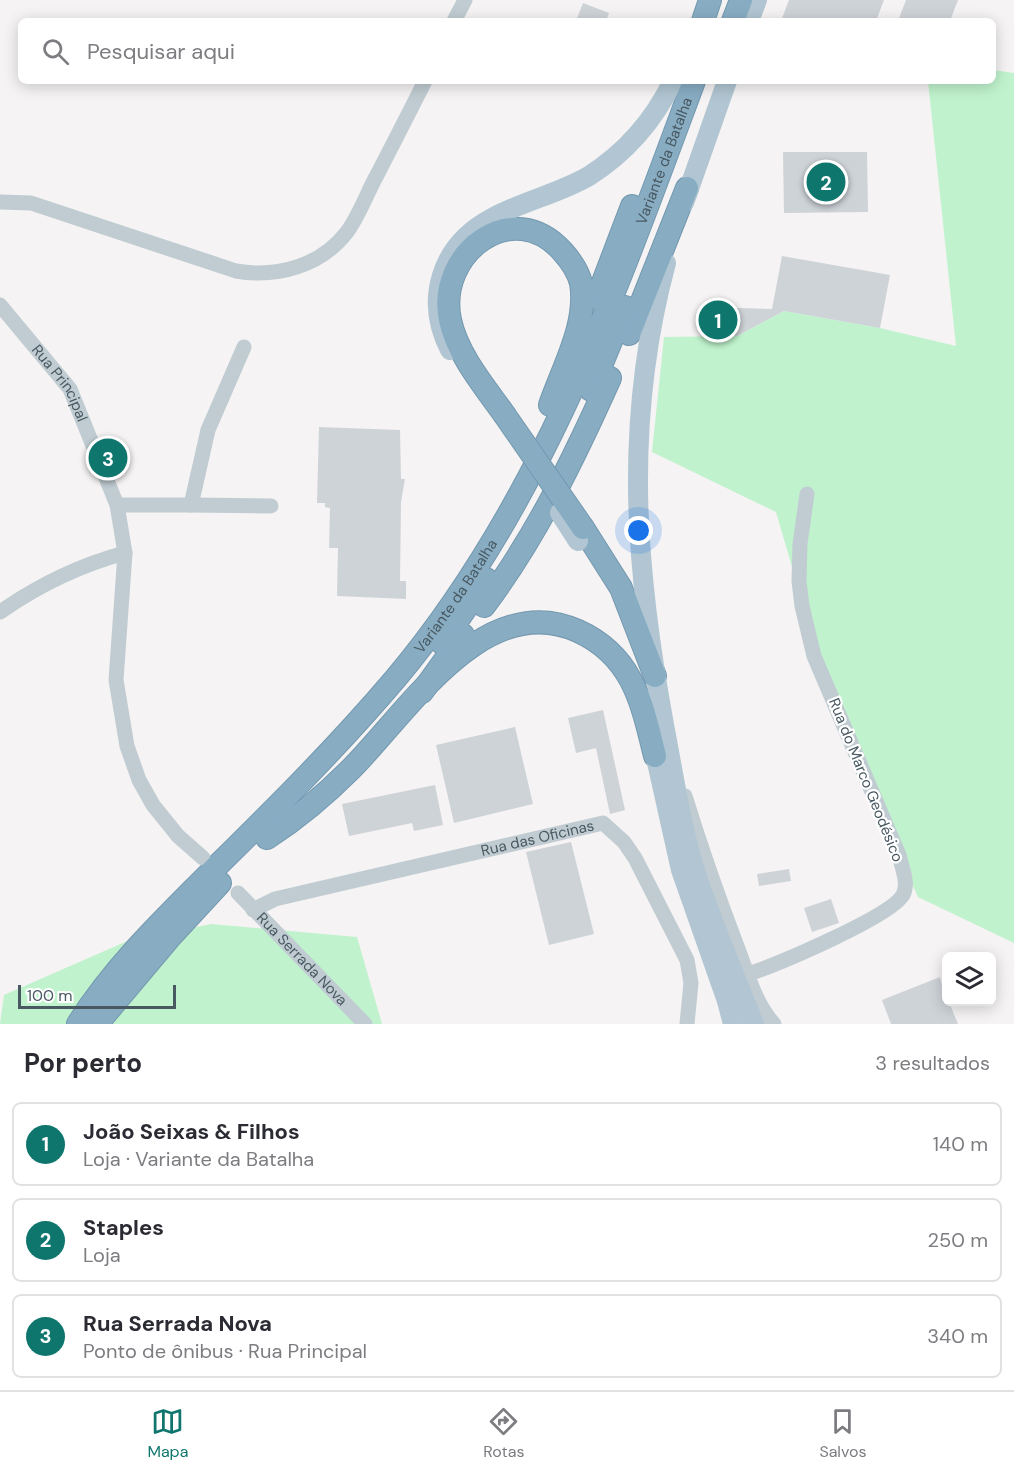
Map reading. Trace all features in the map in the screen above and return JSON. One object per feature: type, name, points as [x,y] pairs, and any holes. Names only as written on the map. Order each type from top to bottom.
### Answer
[{"type":"highway","points":[[705,11],[725,0]]},
{"type":"highway","points":[[734,18],[741,0]]},
{"type":"highway","points":[[211,862],[226,850],[376,679],[431,608],[482,532],[570,366],[679,84]]},
{"type":"highway","name":"Variante da Batalha","points":[[78,1024],[129,957],[211,862],[346,734],[397,677],[488,550],[543,452],[579,377],[634,244],[693,84]]},
{"type":"highway","name":"Variante da Batalha","points":[[97,1024],[171,936],[267,838],[405,690],[469,606],[504,552],[558,457],[588,396],[628,302],[709,84]]},
{"type":"highway","points":[[422,692],[496,590],[567,469],[622,351],[687,188]]},
{"type":"highway","points":[[550,405],[580,318],[580,282],[570,259],[551,241],[531,231],[501,230],[479,241],[464,256],[454,273],[448,302],[455,335],[501,418],[621,588],[655,676]]},
{"type":"highway","points":[[267,838],[293,822],[344,777],[422,692],[471,646],[498,630],[533,622],[572,628],[609,649],[626,670],[638,693],[663,760]]},
{"type":"main road","points":[[750,18],[757,0]]},
{"type":"main road","points":[[501,418],[457,362],[440,324],[437,293],[442,270],[462,241],[485,222],[579,181],[613,159],[646,124],[671,84]]},
{"type":"main road","points":[[726,84],[687,188],[649,332],[637,442],[638,532],[663,760],[681,870],[733,1024]]},
{"type":"main road","points":[[581,534],[616,602],[634,647],[663,760],[696,873],[754,1024]]},
{"type":"street","points":[[456,18],[465,0]]},
{"type":"street","points":[[0,202],[31,202],[237,271],[255,274],[278,273],[302,266],[318,258],[348,231],[423,84]]},
{"type":"street","name":"Rua Principal","points":[[0,305],[70,389],[117,505]]},
{"type":"street","points":[[191,506],[208,430],[244,347]]},
{"type":"street","name":"Rua do Marco Geodésico","points":[[748,974],[875,917],[895,905],[904,894],[906,884],[899,855],[814,656],[802,606],[799,581],[800,544],[807,494]]},
{"type":"street","points":[[211,862],[178,836],[153,805],[139,780],[129,752],[116,680],[125,554],[117,505],[271,506]]},
{"type":"street","points":[[0,612],[37,588],[86,564],[125,554]]},
{"type":"street","points":[[663,760],[760,1004],[774,1024]]},
{"type":"street","name":"Rua das Oficinas","points":[[253,910],[275,899],[603,823],[624,842],[635,858],[687,960],[691,983],[687,1024]]},
{"type":"street","name":"Rua Serrada Nova","points":[[238,893],[365,1024]]},
{"type":"green space","points":[[996,70],[1014,73],[1014,943],[918,897],[853,756],[818,656],[776,512],[652,452],[664,337],[737,336],[784,311],[880,328],[956,346],[928,84],[996,84]]},
{"type":"green space","points":[[211,924],[357,937],[382,1024],[0,1024],[4,995],[125,942]]},
{"type":"building","points":[[789,0],[884,0],[877,18],[782,18]]},
{"type":"building","points":[[906,0],[958,0],[951,18],[899,18]]},
{"type":"building","points":[[583,3],[609,13],[607,18],[577,18]]},
{"type":"building","points":[[783,152],[867,152],[868,212],[784,213]]},
{"type":"building","points":[[782,256],[890,275],[880,328],[784,311],[737,336],[705,335],[706,307],[772,309]]},
{"type":"building","points":[[319,427],[400,430],[401,479],[405,479],[401,502],[400,581],[406,581],[406,599],[337,596],[338,548],[329,548],[330,508],[325,507],[325,503],[317,503]]},
{"type":"building","points":[[603,710],[625,810],[610,814],[596,748],[576,753],[568,718]]},
{"type":"building","points":[[515,727],[533,804],[454,823],[436,745]]},
{"type":"building","points":[[435,785],[443,825],[414,831],[412,823],[349,836],[342,804]]},
{"type":"building","points":[[571,842],[594,934],[549,945],[526,852]]},
{"type":"building","points":[[789,869],[791,881],[759,886],[757,874]]},
{"type":"building","points":[[831,899],[839,923],[812,932],[804,908]]},
{"type":"building","points":[[940,977],[942,1006],[951,1006],[958,1024],[891,1024],[882,1000]]},
{"type":"place","name":"Staples","points":[[826,182]]},
{"type":"place","name":"João Seixas & Filhos","points":[[718,320]]},
{"type":"place","name":"Rua Serrada Nova","points":[[108,458]]}]
